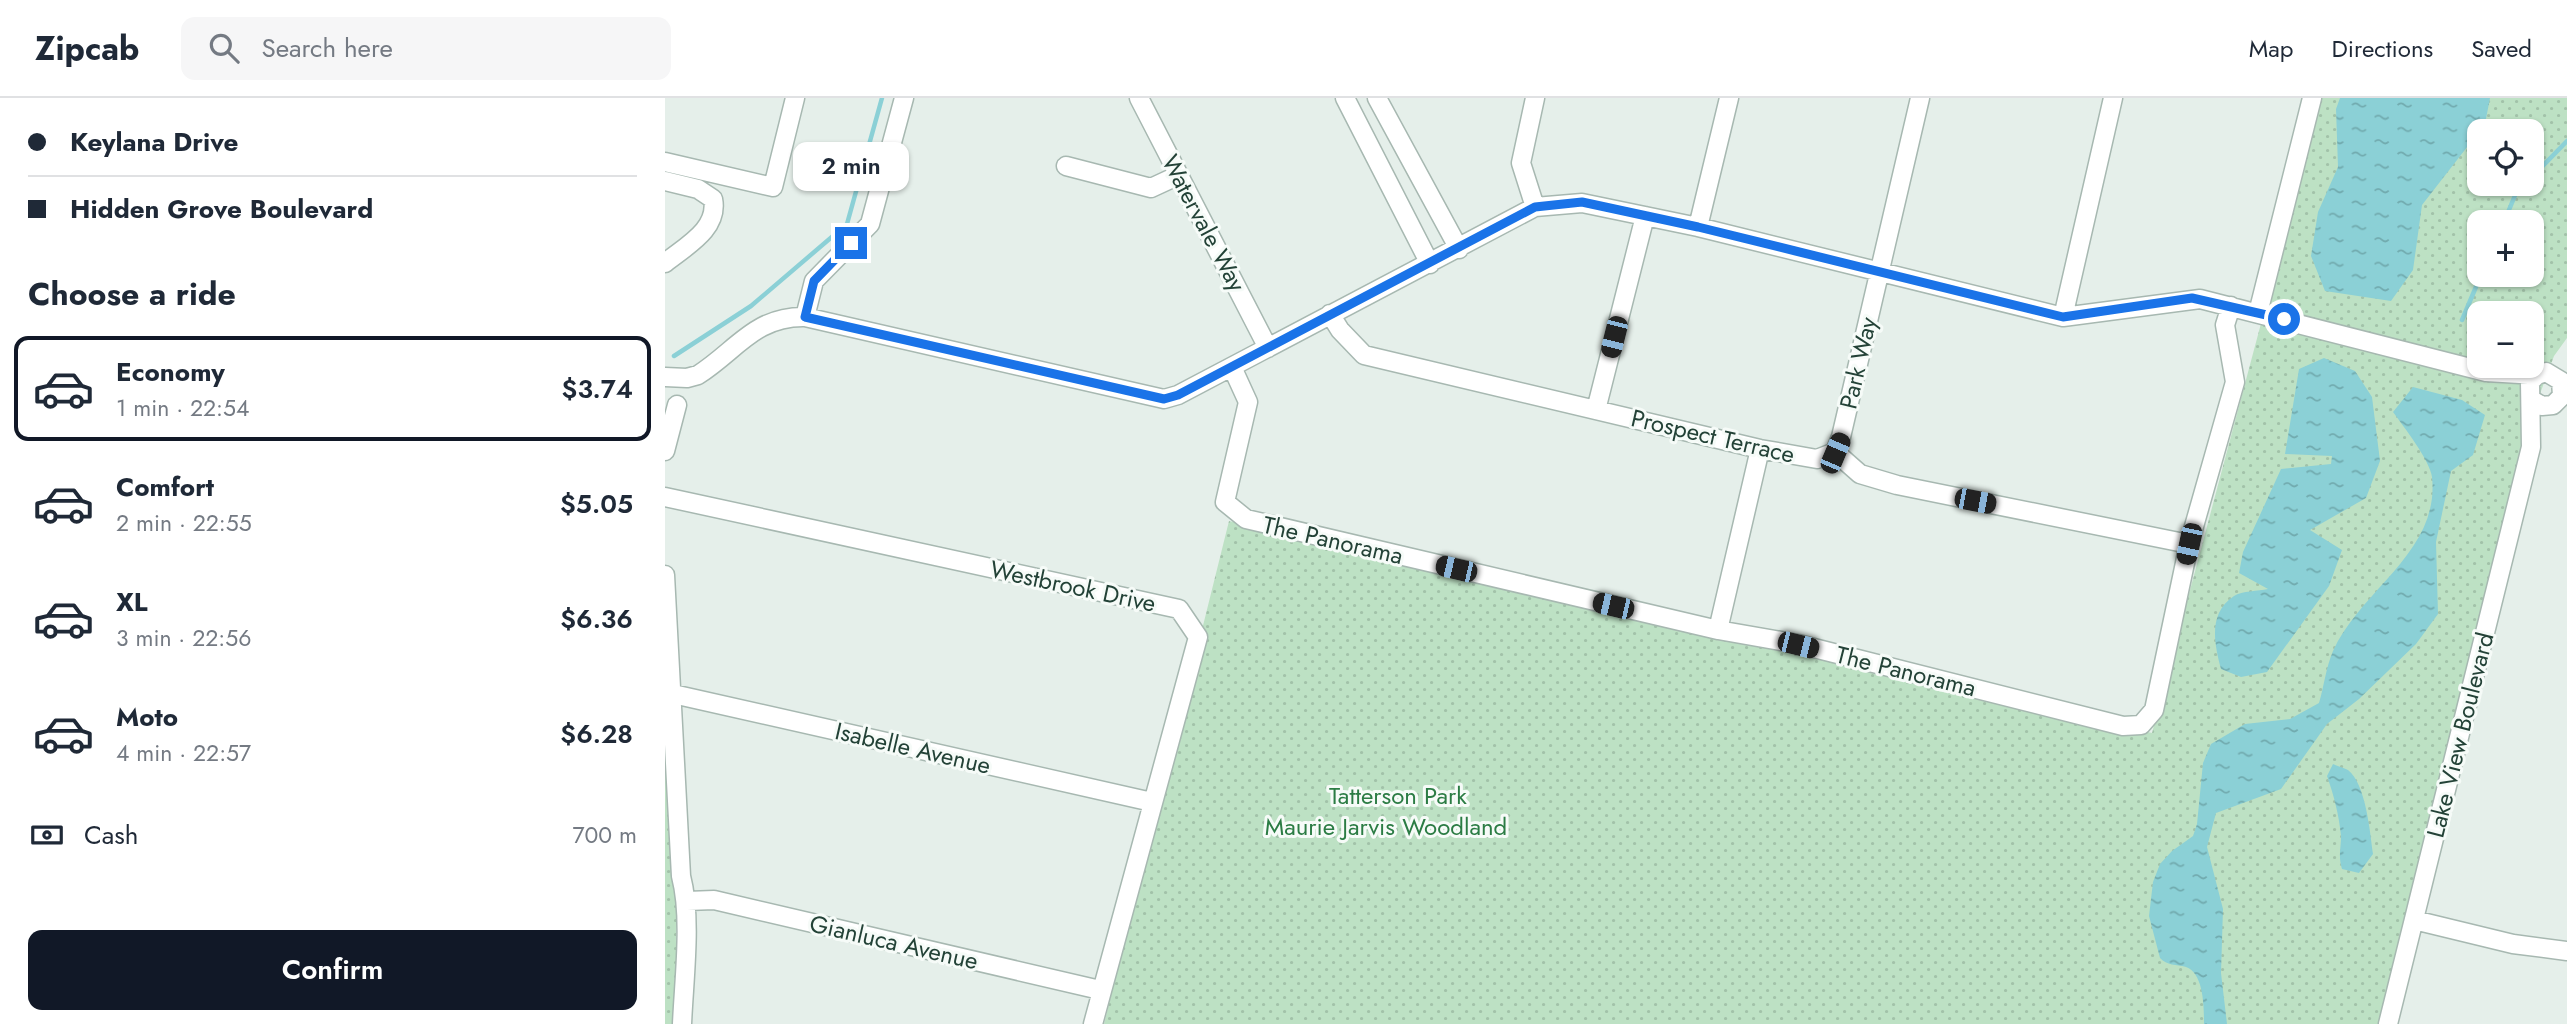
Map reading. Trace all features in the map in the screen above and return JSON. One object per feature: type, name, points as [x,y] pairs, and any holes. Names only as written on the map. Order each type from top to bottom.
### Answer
[{"type":"street","points":[[665,162],[773,187],[795,98]]},
{"type":"street","points":[[805,317],[814,281],[870,224],[904,98]]},
{"type":"street","name":"Watervale Way","points":[[1139,98],[1268,348]]},
{"type":"street","points":[[1345,98],[1430,264]]},
{"type":"street","points":[[1377,98],[1459,249]]},
{"type":"street","points":[[1535,98],[1521,163],[1535,207]]},
{"type":"street","points":[[1698,227],[1729,98]]},
{"type":"street","name":"Park Way","points":[[1835,453],[1841,437],[1920,98]]},
{"type":"street","points":[[2063,317],[2113,98]]},
{"type":"street","points":[[2258,313],[2312,98]]},
{"type":"street","points":[[1066,166],[1151,188],[1179,175]]},
{"type":"street","points":[[665,181],[698,189],[713,199],[716,212],[708,228],[665,263]]},
{"type":"street","points":[[665,377],[698,375],[766,322],[785,316],[805,317],[1164,399],[1178,395],[1535,207],[1582,202],[1698,227],[2063,317],[2192,298],[2467,367]]},
{"type":"street","points":[[1596,410],[1645,216]]},
{"type":"street","name":"The Panorama","points":[[1232,367],[1248,402],[1225,502],[1246,519],[1718,630],[1798,645],[2123,726],[2141,725],[2154,710],[2189,544],[2235,382],[2225,325],[2231,306]]},
{"type":"street","name":"Prospect Terrace","points":[[1330,314],[1340,330],[1364,355],[1760,449],[1817,459],[1835,453]]},
{"type":"street","points":[[2496,378],[2542,406],[2559,404],[2564,382],[2550,373],[2544,374]]},
{"type":"street","points":[[2531,399],[2530,383],[2534,378]]},
{"type":"street","name":"Lake View Boulevard","points":[[2388,1024],[2531,447],[2531,399]]},
{"type":"street","name":"Lake View Boulevard","points":[[2531,447],[2559,404]]},
{"type":"street","points":[[665,451],[677,405]]},
{"type":"street","points":[[1718,630],[1760,449]]},
{"type":"street","points":[[1835,453],[1860,474],[1897,485],[2189,544]]},
{"type":"street","name":"Westbrook Drive","points":[[665,497],[1179,609],[1198,637],[1100,990],[1093,1024]]},
{"type":"street","points":[[665,575],[681,876],[687,901],[684,919],[682,1024]]},
{"type":"street","name":"Isabelle Avenue","points":[[673,694],[1152,802]]},
{"type":"street","name":"Gianluca Avenue","points":[[687,901],[714,900],[1100,990]]},
{"type":"street","points":[[2414,920],[2513,944],[2567,951]]},
{"type":"green space","name":"Tatterson Park","points":[[2321,98],[2567,98],[2567,338],[2554,356],[2527,429],[2379,1024],[1104,1024],[1229,521],[2152,733]]},
{"type":"green space","points":[[665,710],[680,901],[676,932],[677,994],[673,1024],[665,1024]]},
{"type":"water","points":[[2340,98],[2490,98],[2486,119],[2467,119],[2467,147],[2422,205],[2413,270],[2391,301],[2325,291],[2311,256],[2318,212],[2338,167],[2336,109]]},
{"type":"water","points":[[2324,358],[2355,371],[2372,397],[2380,461],[2366,498],[2310,530],[2342,550],[2329,586],[2267,672],[2241,677],[2221,669],[2215,639],[2217,620],[2220,611],[2234,596],[2268,589],[2239,573],[2243,552],[2281,469],[2331,464],[2332,456],[2285,454],[2299,369]]},
{"type":"water","points":[[2413,387],[2462,400],[2485,415],[2473,455],[2451,471],[2436,542],[2438,614],[2416,644],[2359,699],[2327,724],[2281,789],[2216,813],[2207,847],[2223,909],[2221,973],[2227,1024],[2204,1024],[2202,992],[2196,976],[2186,967],[2169,964],[2160,958],[2149,916],[2153,882],[2160,864],[2172,851],[2193,836],[2197,824],[2203,763],[2211,744],[2245,724],[2290,719],[2319,703],[2333,651],[2346,629],[2412,549],[2424,527],[2431,503],[2432,477],[2415,443],[2393,412]]},
{"type":"water","points":[[2333,764],[2348,770],[2354,777],[2366,809],[2373,854],[2359,873],[2342,869],[2339,821],[2327,776]]},
{"type":"waterway","points":[[674,356],[751,306],[847,224],[882,98]]},
{"type":"waterway","points":[[2544,165],[2567,141]]},
{"type":"waterway","points":[[2509,210],[2515,196]]},
{"type":"waterway","points":[[2462,320],[2476,287]]},
{"type":"route","points":[[851,243],[814,281],[805,317],[1164,399],[1178,395],[1535,207],[1582,202],[1698,227],[2063,317],[2192,298],[2284,319]]},
{"type":"park label","name":"Maurie Jarvis Woodland","points":[[1386,826]]}]
